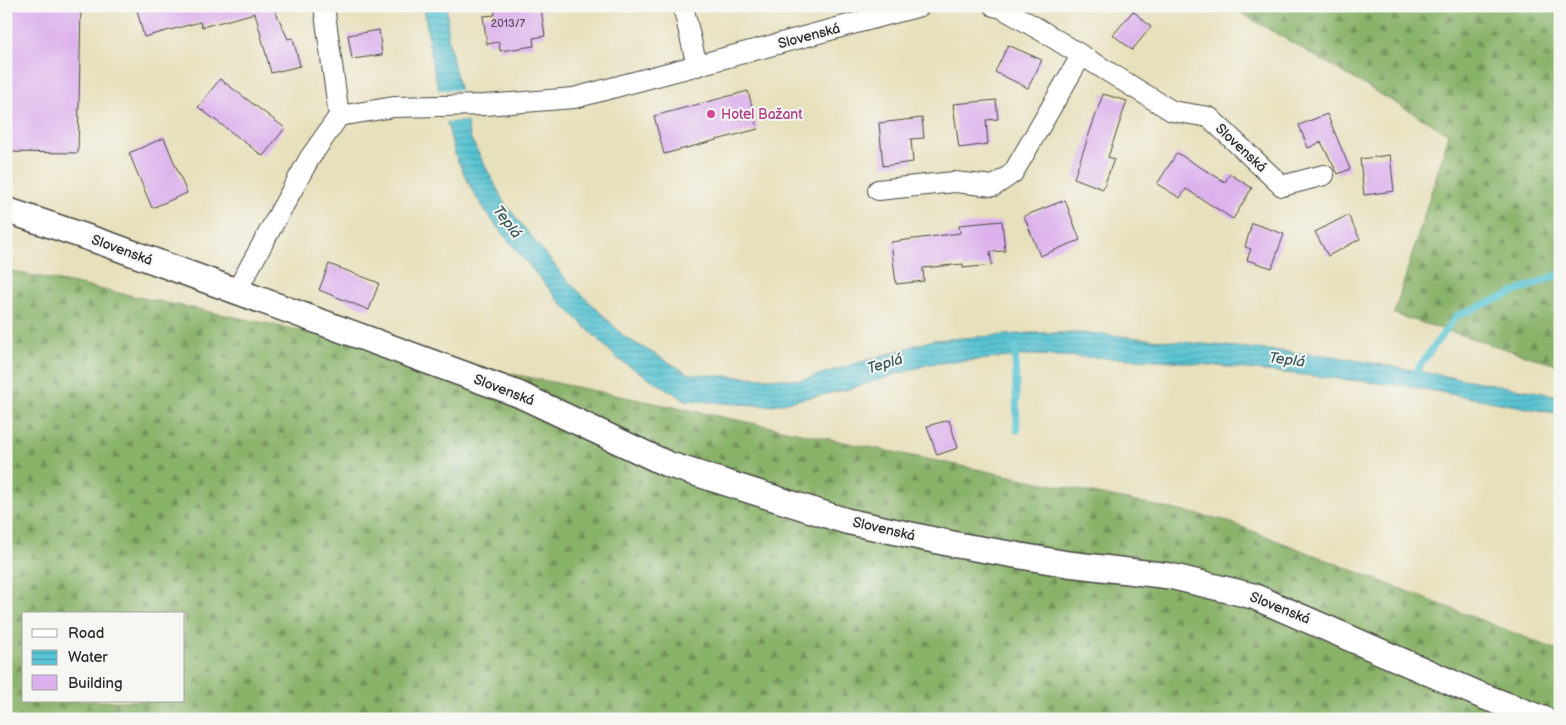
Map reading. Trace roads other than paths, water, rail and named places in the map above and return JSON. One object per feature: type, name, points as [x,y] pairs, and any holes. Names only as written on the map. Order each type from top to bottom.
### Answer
[{"type":"street","points":[[236,292],[309,159],[338,116],[324,6]]},
{"type":"street","points":[[683,6],[697,66]]},
{"type":"street","name":"Slovenská","points":[[338,116],[394,107],[485,105],[574,98],[920,6]]},
{"type":"street","name":"Slovenská","points":[[994,6],[1002,8],[1172,111],[1208,117],[1282,186],[1324,175]]},
{"type":"street","points":[[878,190],[954,182],[994,186],[1007,178],[1013,174],[1081,56]]},
{"type":"street","name":"Slovenská","points":[[6,210],[110,245],[518,394],[668,464],[846,521],[957,545],[1068,564],[1170,576],[1252,596],[1480,695],[1543,719]]},
{"type":"water","name":"Teplá","points":[[424,6],[447,6],[448,38],[470,137],[505,204],[564,277],[625,337],[689,374],[802,380],[933,340],[1034,333],[1086,333],[1332,356],[1560,396],[1560,414],[1407,386],[1162,360],[1033,355],[929,364],[846,390],[767,406],[685,400],[618,359],[560,302],[496,226],[474,194],[455,155],[432,63]]},
{"type":"waterway","points":[[1413,375],[1456,316],[1560,274]]},
{"type":"waterway","points":[[1015,348],[1017,430]]},
{"type":"place","name":"Hotel Bažant","points":[[711,114]]}]
